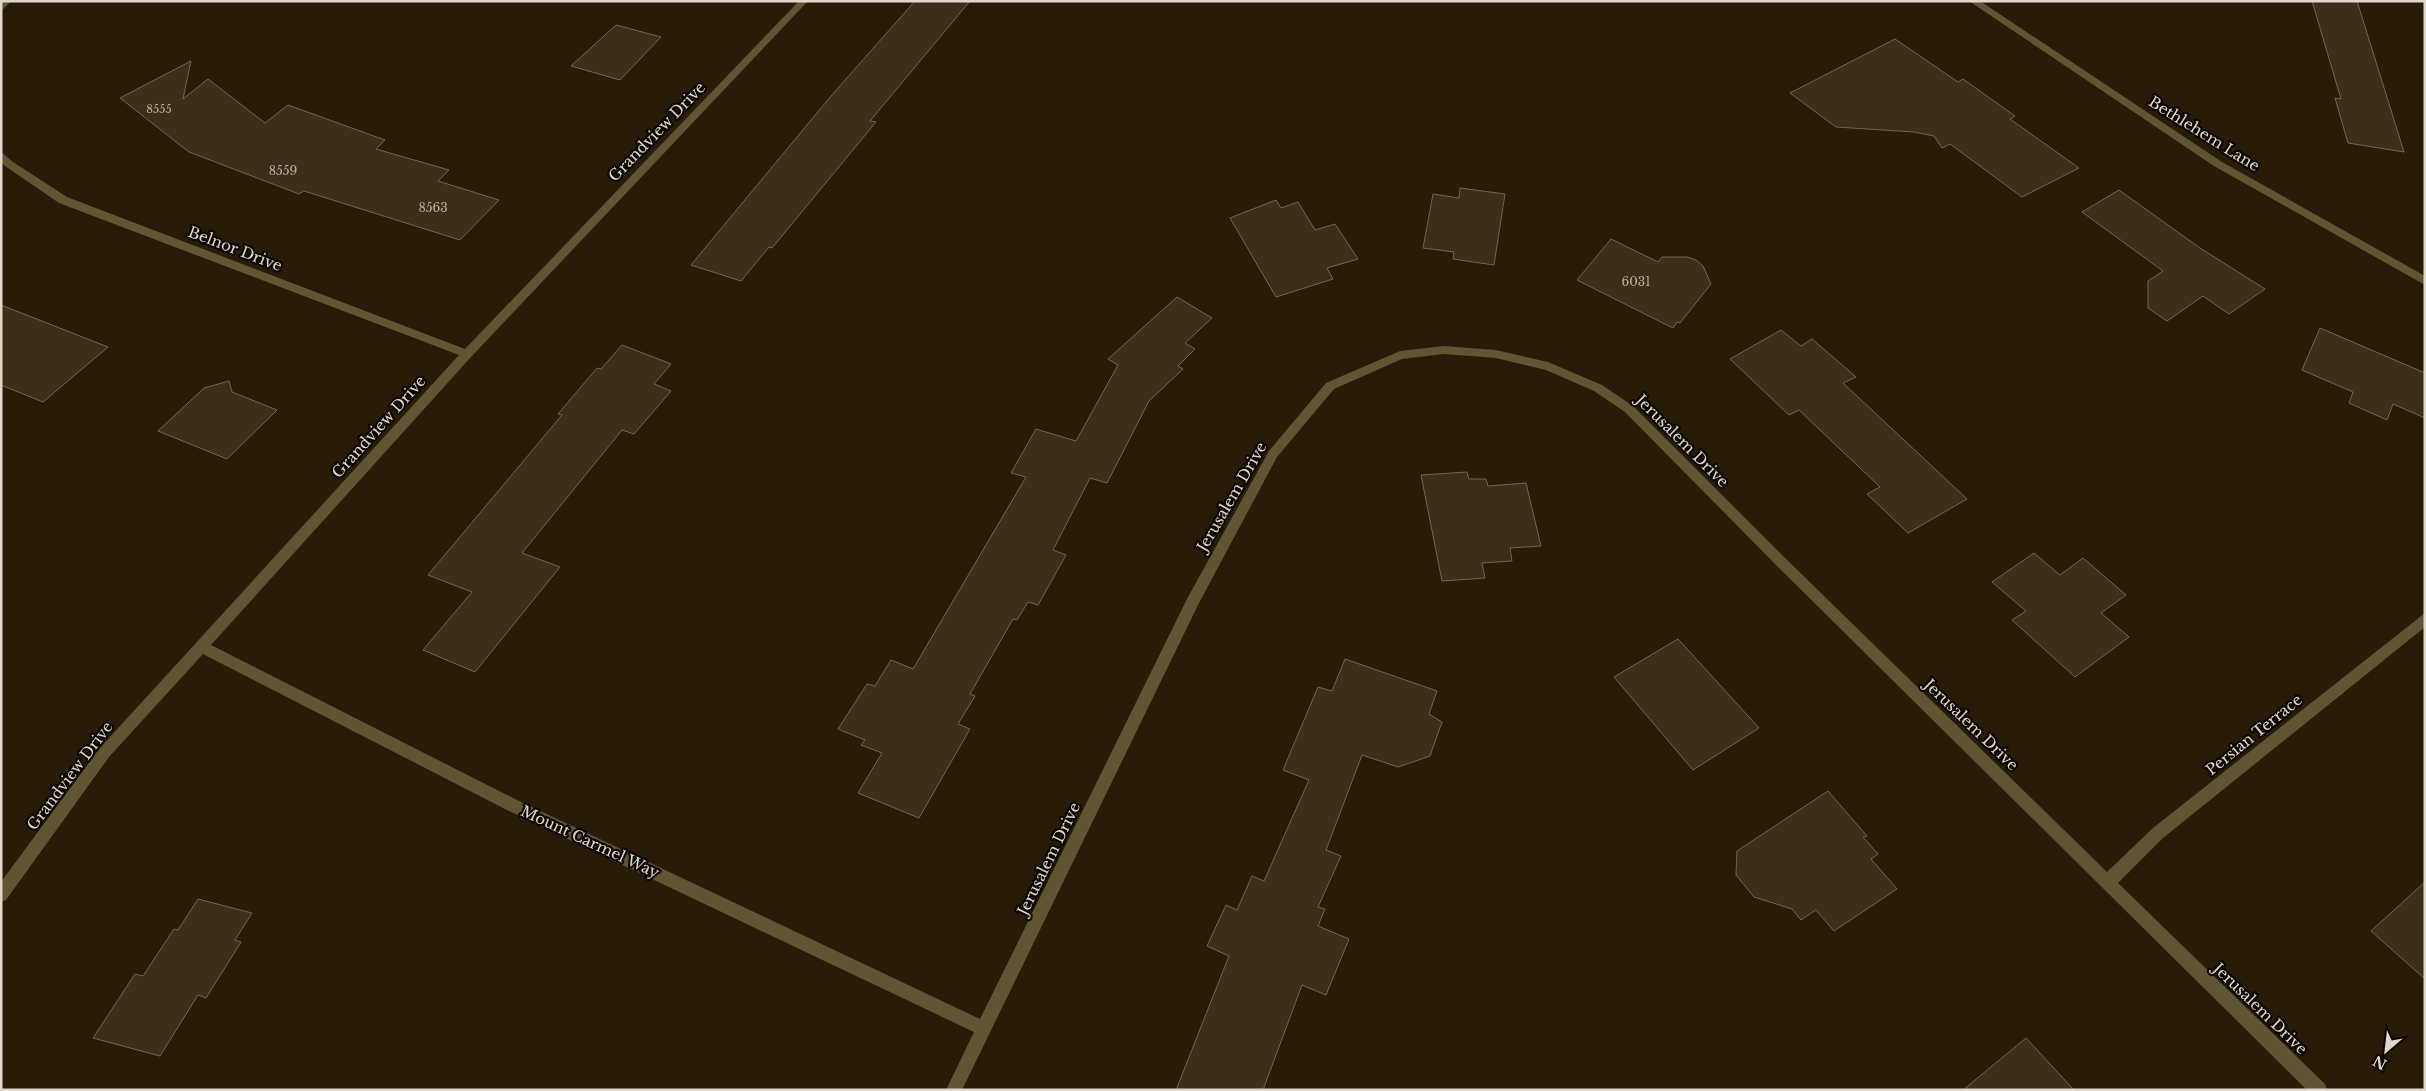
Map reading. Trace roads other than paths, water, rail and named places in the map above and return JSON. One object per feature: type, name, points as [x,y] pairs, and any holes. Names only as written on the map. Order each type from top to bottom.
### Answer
[{"type":"street","points":[[1,8],[7,1]]},
{"type":"street","name":"Grandview Drive","points":[[1,895],[104,752],[467,354],[804,1]]},
{"type":"street","name":"Bethlehem Lane","points":[[1973,1],[2218,164],[2425,281]]},
{"type":"street","name":"Belnor Drive","points":[[1,155],[5,165],[63,200],[467,354]]},
{"type":"street","name":"Jerusalem Drive","points":[[954,1090],[1193,601],[1273,454],[1330,386],[1400,355],[1444,350],[1496,354],[1548,366],[1598,388],[1629,409],[1778,559],[2319,1090]]},
{"type":"street","name":"Persian Terrace","points":[[2108,882],[2158,833],[2425,619]]},
{"type":"street","name":"Mount Carmel Way","points":[[200,646],[510,804],[984,1029]]}]
